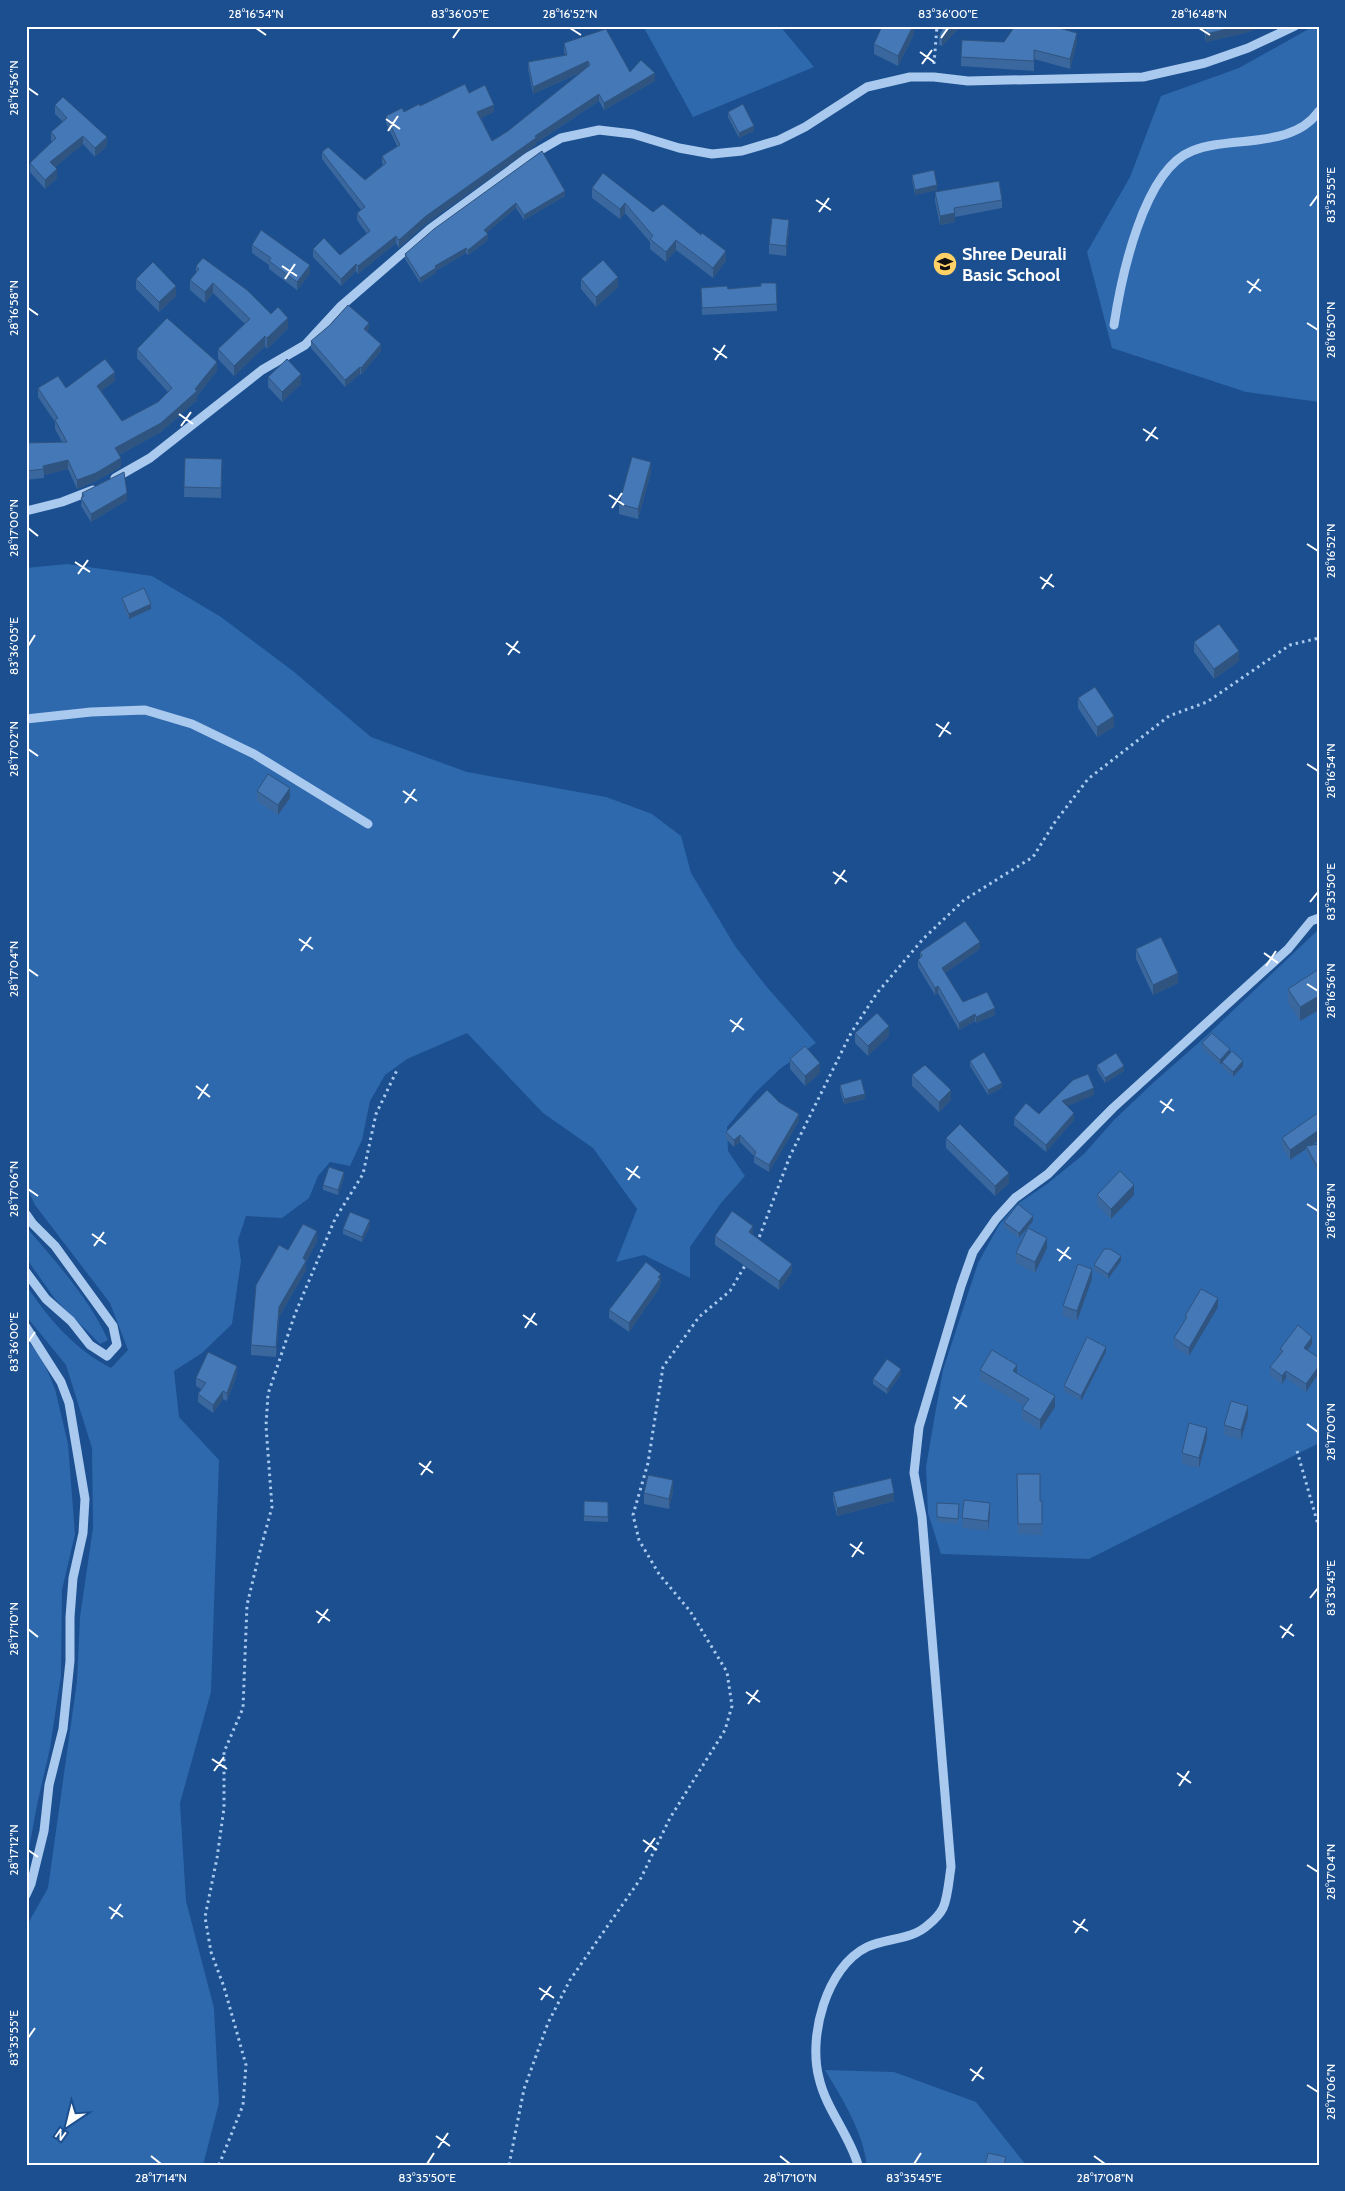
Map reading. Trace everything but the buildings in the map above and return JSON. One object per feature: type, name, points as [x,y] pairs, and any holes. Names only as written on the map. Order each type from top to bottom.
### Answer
[{"type":"street","points":[[26,510],[62,502],[103,485],[150,458],[262,370],[305,345],[340,308],[430,229],[528,157],[561,138],[599,130],[633,134],[679,148],[712,154],[742,151],[779,140],[804,127],[867,87],[910,77],[934,77],[968,81],[1143,77],[1205,63],[1248,48],[1295,26]]},
{"type":"street","points":[[1114,326],[1119,289],[1133,241],[1150,198],[1162,177],[1178,160],[1191,151],[1201,148],[1293,132],[1306,126],[1319,112]]},
{"type":"street","points":[[26,719],[92,712],[145,710],[192,724],[254,754],[368,824]]},
{"type":"street","points":[[858,2165],[854,2152],[836,2119],[819,2079],[814,2046],[823,2008],[835,1976],[850,1960],[867,1947],[914,1934],[927,1927],[943,1908],[952,1867],[922,1517],[914,1473],[920,1428],[964,1277],[974,1252],[996,1219],[1015,1198],[1048,1174],[1113,1108],[1288,949],[1311,921],[1319,918]]},
{"type":"street","points":[[26,1214],[32,1224],[55,1246],[113,1326],[117,1345],[107,1356],[90,1345],[71,1321],[46,1299],[26,1272]]},
{"type":"street","points":[[26,1327],[61,1382],[69,1403],[85,1499],[83,1533],[73,1578],[70,1618],[70,1661],[63,1729],[49,1785],[44,1831],[31,1884],[26,1895]]},
{"type":"path","points":[[934,77],[937,26]]},
{"type":"path","points":[[754,1252],[790,1156],[826,1088],[851,1033],[877,993],[923,939],[964,900],[1034,857],[1055,822],[1088,779],[1169,716],[1207,702],[1290,645],[1319,638]]},
{"type":"path","points":[[219,2165],[243,2105],[246,2065],[224,1987],[211,1952],[205,1917],[217,1858],[224,1808],[224,1752],[243,1708],[247,1605],[258,1554],[272,1507],[266,1426],[268,1394],[294,1314],[335,1219],[363,1174],[376,1114],[398,1068]]},
{"type":"path","points":[[509,2165],[524,2089],[548,2023],[570,1980],[641,1878],[670,1818],[725,1730],[732,1706],[727,1672],[690,1611],[659,1574],[639,1540],[633,1515],[648,1463],[663,1367],[699,1318],[730,1291],[750,1259]]},
{"type":"path","points":[[1297,1452],[1319,1528]]},
{"type":"shaded area","points":[[643,26],[780,26],[814,67],[693,117]]},
{"type":"shaded area","points":[[1314,26],[1319,26],[1319,402],[1246,392],[1112,348],[1087,252],[1130,177],[1161,96],[1239,68]]},
{"type":"shaded area","points":[[67,564],[152,576],[221,617],[293,671],[371,737],[467,772],[606,797],[652,814],[681,836],[691,873],[735,946],[766,986],[816,1043],[780,1069],[755,1093],[727,1127],[728,1151],[745,1176],[721,1203],[690,1247],[690,1278],[644,1255],[616,1262],[637,1209],[593,1148],[543,1113],[467,1033],[407,1059],[385,1075],[370,1101],[362,1140],[350,1166],[330,1162],[318,1176],[309,1198],[282,1218],[246,1216],[238,1240],[241,1261],[232,1324],[202,1353],[174,1371],[179,1417],[219,1460],[211,1692],[180,1803],[186,1901],[214,2008],[219,2103],[203,2165],[26,2165],[26,1927],[48,1888],[77,1681],[80,1617],[93,1528],[92,1448],[66,1365],[26,1316],[26,1285],[53,1321],[85,1352],[111,1368],[128,1350],[110,1303],[35,1205],[26,1186],[26,1091],[29,1078],[26,1070],[26,568]]},
{"type":"shaded area","points":[[1319,929],[1319,1443],[1089,1559],[941,1554],[928,1513],[926,1467],[934,1420],[943,1370],[978,1263],[999,1225],[1016,1205],[1047,1184],[1084,1154],[1114,1120]]},
{"type":"shaded area","points":[[26,1227],[82,1295],[108,1340],[100,1344],[55,1299],[26,1258]]},
{"type":"shaded area","points":[[26,1339],[42,1358],[55,1389],[68,1444],[75,1534],[62,1590],[61,1675],[50,1748],[26,1865]]},
{"type":"shaded area","points":[[825,2070],[894,2072],[976,2102],[1026,2165],[867,2165],[856,2127]]},
{"type":"place","name":"Shree Deurali Basic School","points":[[945,264]]}]
